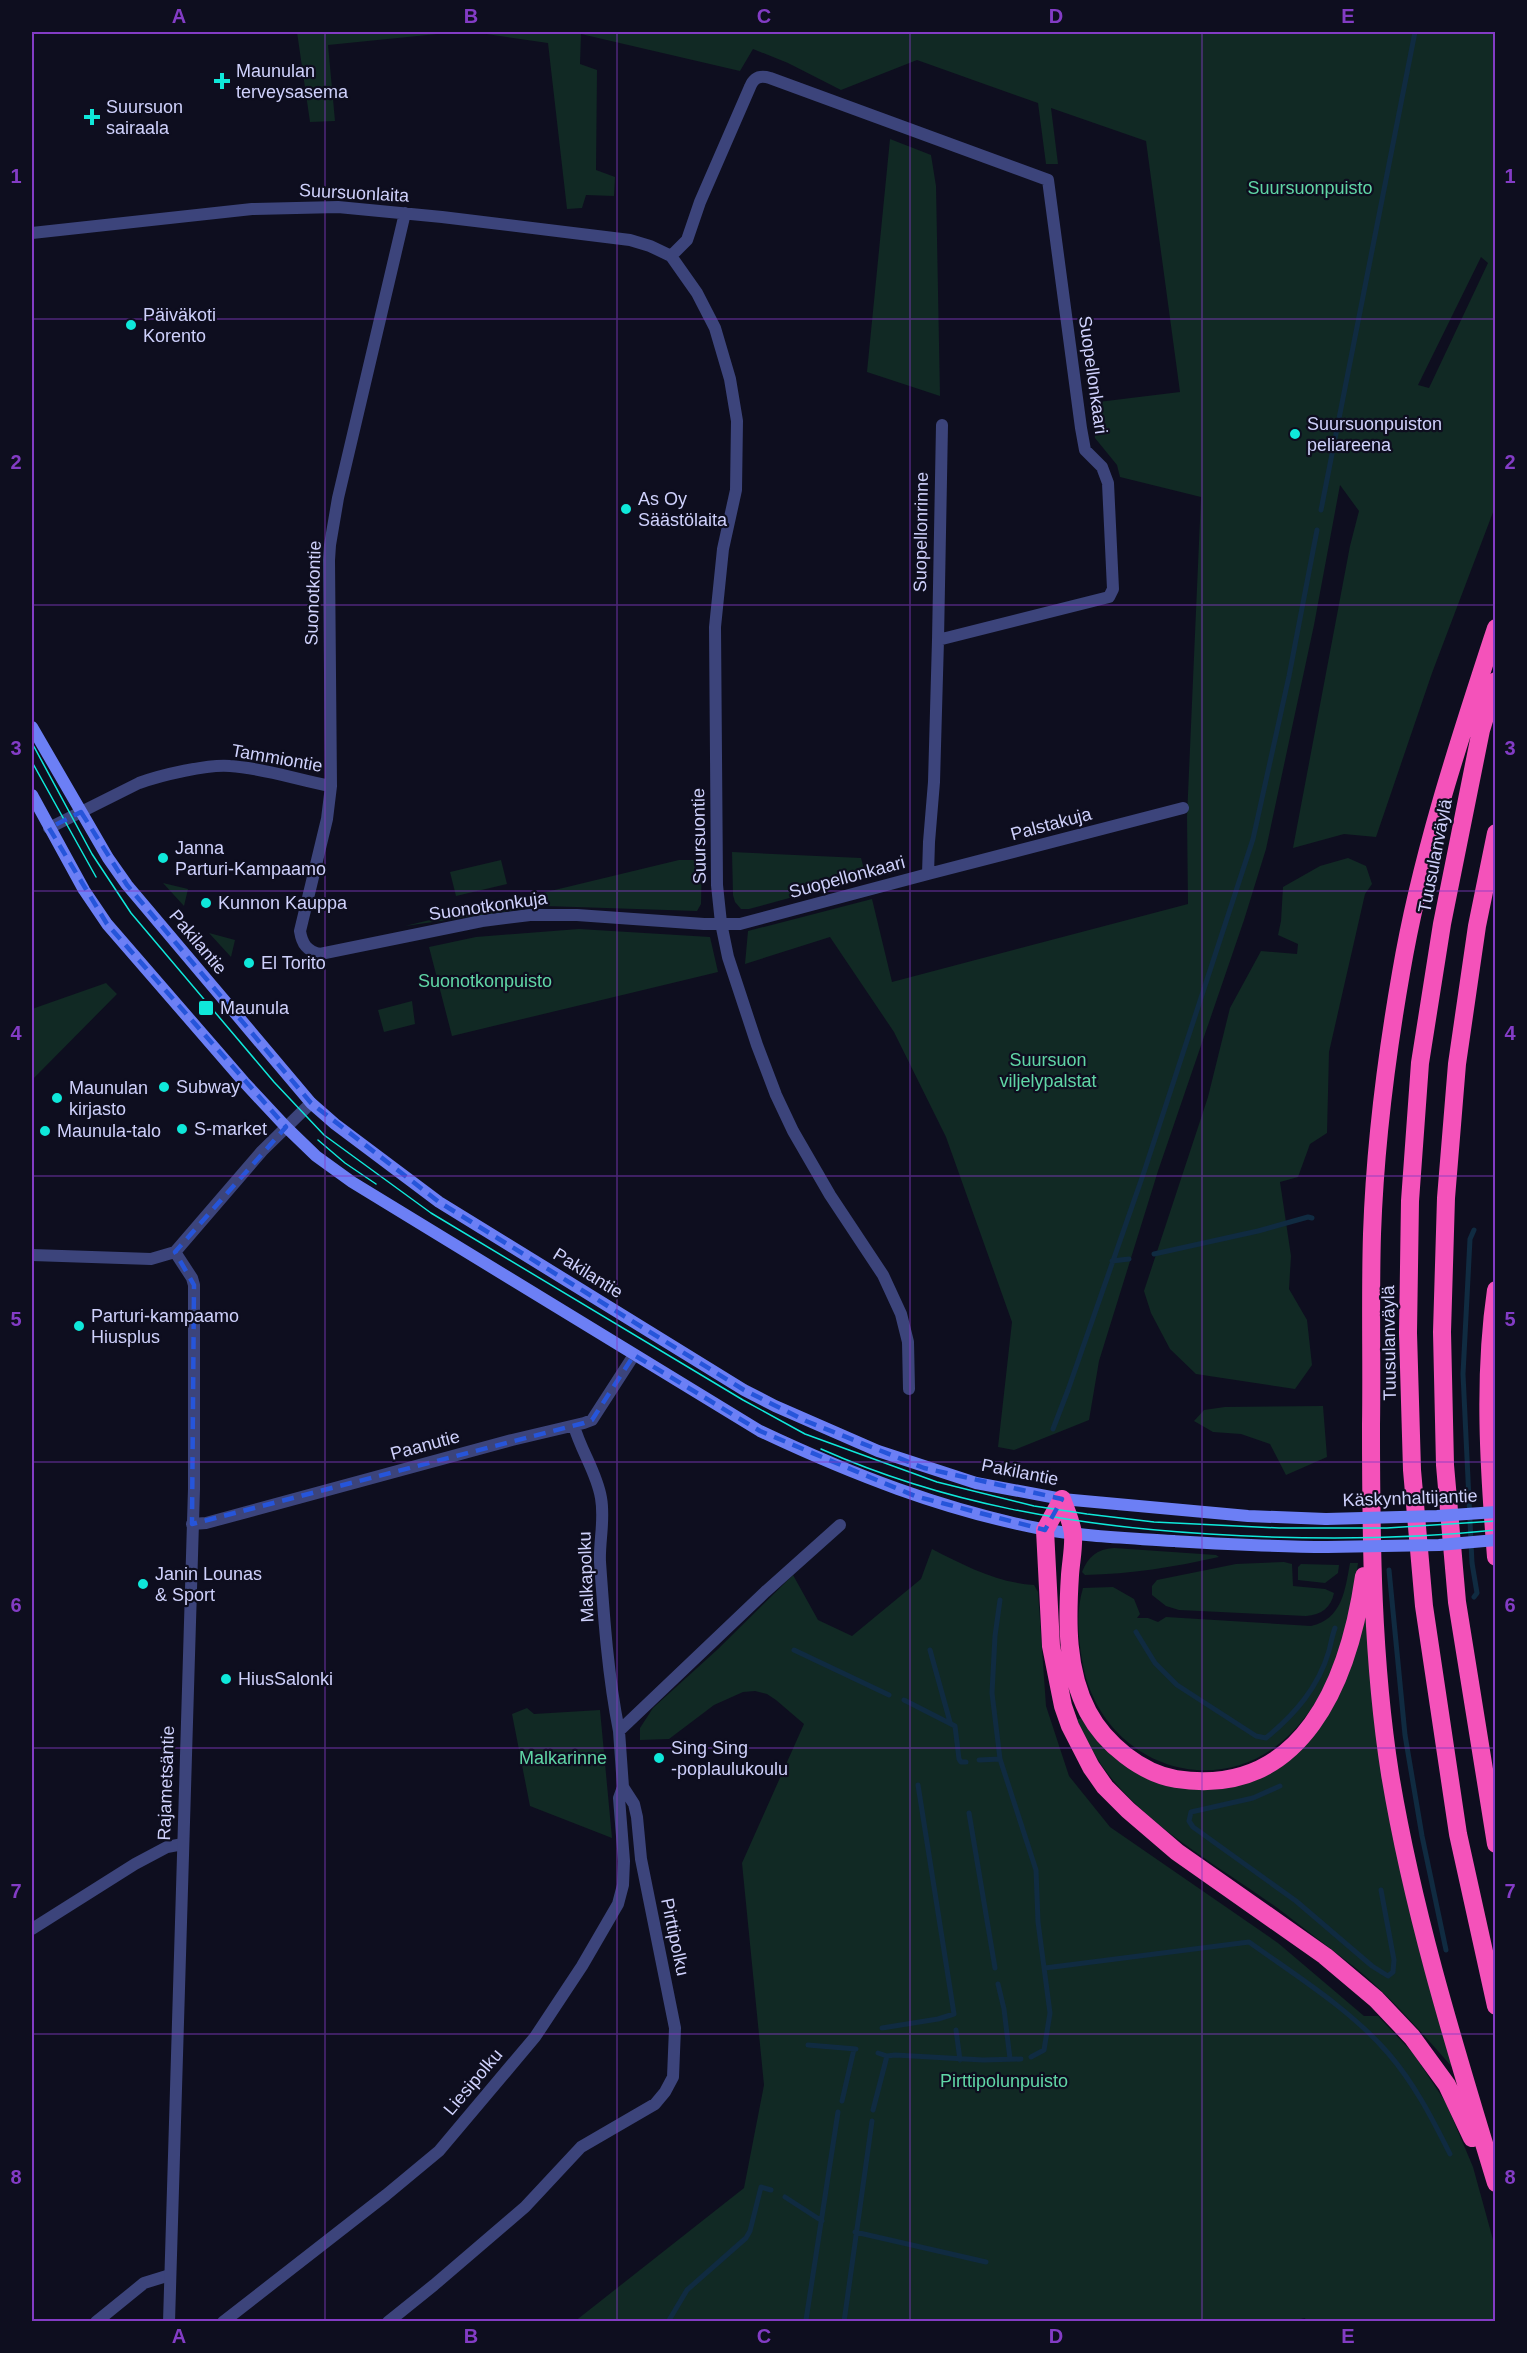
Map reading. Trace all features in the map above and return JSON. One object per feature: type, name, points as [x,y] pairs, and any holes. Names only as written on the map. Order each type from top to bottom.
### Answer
[{"type":"highway","points":[[1496,628],[1433,830],[1402,968],[1389,1048],[1372,1233],[1370,1536],[1378,1680],[1390,1774],[1400,1827],[1434,1971],[1496,2183]]},
{"type":"highway","name":"Tuusulanväylä","points":[[1496,681],[1481,730],[1454,867],[1420,1063],[1410,1201],[1408,1333],[1412,1470],[1424,1606],[1458,1834],[1496,2006]]},
{"type":"highway","points":[[1496,833],[1477,926],[1457,1064],[1446,1198],[1442,1332],[1445,1465],[1457,1602],[1496,1844]]},
{"type":"highway","points":[[1496,1290],[1489,1349],[1488,1466],[1496,1557]]},
{"type":"highway","points":[[1062,1499],[1073,1533],[1068,1626],[1075,1680],[1090,1715],[1113,1745],[1149,1770],[1167,1777],[1216,1782],[1243,1776],[1268,1766],[1284,1755],[1302,1736],[1323,1708],[1346,1656],[1359,1610],[1370,1536]]},
{"type":"highway","points":[[1062,1499],[1045,1530],[1051,1646],[1057,1683],[1070,1726],[1087,1759],[1105,1787],[1135,1817],[1177,1852],[1325,1956],[1376,1999],[1412,2037],[1447,2085],[1496,2192]]},
{"type":"main road","name":"Pakilantie","points":[[32,727],[81,812],[127,885],[311,1103],[439,1202],[667,1343],[775,1406],[841,1437],[924,1468],[976,1483],[1062,1499],[1248,1516],[1326,1519]]},
{"type":"main road","points":[[32,795],[84,890],[107,924],[244,1083],[328,1166],[760,1431],[830,1463],[915,1496],[1045,1530],[1112,1538],[1255,1546],[1439,1545],[1496,1540]]},
{"type":"main road","name":"Käskynhaltijantie","points":[[1326,1519],[1496,1512]]},
{"type":"street","name":"Suopellonkaari","points":[[671,256],[687,240],[700,202],[742,105],[753,80],[758,77],[770,78],[1048,180],[1085,450],[1102,467],[1108,483],[1113,589],[1109,597],[938,640],[934,782],[928,842],[928,874],[740,924],[721,923]]},
{"type":"street","name":"Suursuonlaita","points":[[32,233],[252,209],[338,207],[630,240],[671,256]]},
{"type":"street","name":"Suonotkontie","points":[[302,942],[300,931],[327,819],[331,786],[328,560],[330,545],[338,498],[405,213]]},
{"type":"street","name":"Suursuontie","points":[[671,256],[685,273],[715,328],[730,379],[737,421],[736,490],[723,549],[715,627],[717,885],[721,923],[738,989],[776,1095],[793,1131],[830,1195],[883,1275],[901,1314],[908,1342],[909,1389]]},
{"type":"street","name":"Suopellonrinne","points":[[938,640],[942,425]]},
{"type":"street","name":"Tammiontie","points":[[49,828],[146,780],[218,766],[251,768],[331,786]]},
{"type":"street","name":"Palstakuja","points":[[928,874],[1183,808]]},
{"type":"street","name":"Suonotkonkuja","points":[[302,942],[312,952],[320,954],[482,921],[554,914],[721,923]]},
{"type":"street","points":[[32,1255],[151,1259],[175,1252],[262,1151],[311,1103]]},
{"type":"street","name":"Rajametsäntie","points":[[169,2322],[192,1524],[194,1294],[192,1278],[175,1252]]},
{"type":"street","name":"Paanutie","points":[[192,1524],[206,1523],[592,1420],[634,1355]]},
{"type":"street","name":"Malkapolku","points":[[574,1426],[579,1444],[599,1487],[602,1501],[600,1560],[611,1692],[619,1731]]},
{"type":"street","points":[[619,1731],[765,1592],[840,1525]]},
{"type":"street","name":"Pirttipolku","points":[[388,2322],[525,2207],[581,2147],[655,2104],[673,2077],[675,2028],[641,1860],[637,1817],[634,1804],[623,1787],[619,1731]]},
{"type":"street","name":"Liesipolku","points":[[223,2322],[439,2151],[535,2037],[582,1966],[618,1904],[623,1885],[624,1861],[619,1798],[623,1787]]},
{"type":"street","points":[[32,1929],[135,1864],[167,1847],[183,1844]]},
{"type":"street","points":[[96,2322],[144,2283],[170,2275]]},
{"type":"highlighted area","points":[[81,812],[127,885],[311,1103],[439,1202],[744,1390],[806,1421],[924,1468],[1062,1499],[1045,1530],[915,1496],[760,1431],[634,1355],[592,1420],[192,1524],[194,1285],[175,1252],[286,1127],[107,924],[49,828]]},
{"type":"green space","points":[[297,32],[457,32],[328,45],[335,121],[310,122]]},
{"type":"green space","name":"Suursuonpuisto","points":[[473,32],[1495,32],[1495,507],[1432,673],[1376,837],[1344,834],[1293,848],[1350,546],[1359,511],[1340,485],[1314,625],[1266,849],[1158,1171],[1099,1361],[1089,1420],[1014,1450],[998,1447],[1012,1322],[946,1137],[894,1032],[830,937],[745,964],[748,931],[872,899],[892,982],[1188,904],[1187,817],[1201,497],[1120,477],[1117,465],[1095,438],[1090,403],[1180,392],[1146,141],[1051,108],[1058,164],[1046,164],[1038,103],[917,60],[841,90],[788,63],[753,49],[740,71],[581,34],[580,64],[597,70],[596,170],[615,177],[614,196],[586,195],[582,208],[567,209],[548,43]],"holes":[[[1481,257],[1488,263],[1429,388],[1418,385]]]},
{"type":"green space","points":[[890,139],[931,155],[936,186],[940,396],[867,372]]},
{"type":"green space","points":[[732,852],[861,858],[866,877],[749,909],[741,909],[733,895]]},
{"type":"green space","points":[[1348,858],[1366,866],[1372,884],[1365,894],[1329,1052],[1327,1133],[1310,1144],[1298,1177],[1280,1182],[1291,1256],[1289,1289],[1307,1320],[1312,1365],[1295,1389],[1196,1374],[1170,1349],[1151,1313],[1144,1291],[1208,1097],[1230,1008],[1261,951],[1297,954],[1298,944],[1278,935],[1283,887],[1320,866]]},
{"type":"green space","points":[[501,860],[507,884],[456,896],[450,872]]},
{"type":"green space","name":"Suonotkonpuisto","points":[[679,860],[702,860],[701,904],[697,911],[545,906],[405,926]]},
{"type":"green space","points":[[163,883],[188,889],[184,906]]},
{"type":"green space","name":"Suonotkonpuisto","points":[[579,929],[710,937],[718,972],[452,1036],[429,947],[476,937]]},
{"type":"green space","points":[[209,933],[235,940],[231,957]]},
{"type":"green space","points":[[106,983],[117,994],[32,1080],[32,1009]]},
{"type":"green space","points":[[412,1001],[415,1024],[384,1032],[378,1010]]},
{"type":"green space","points":[[1323,1406],[1327,1457],[1286,1475],[1270,1444],[1241,1434],[1213,1432],[1194,1421],[1204,1410],[1225,1407]]},
{"type":"green space","points":[[1114,1548],[1219,1557],[1136,1572],[1085,1575],[1082,1572],[1094,1555]]},
{"type":"green space","name":"Pirttipolunpuisto","points":[[932,1549],[994,1577],[1034,1585],[1038,1592],[1046,1706],[1069,1776],[1110,1827],[1278,1943],[1364,2016],[1378,2016],[1413,2053],[1446,2103],[1473,2167],[1495,2247],[1495,2321],[1306,2322],[1305,2318],[1287,2322],[574,2322],[744,2188],[764,2085],[742,1863],[804,1724],[776,1700],[767,1694],[755,1691],[743,1692],[714,1705],[669,1739],[640,1740],[640,1728],[653,1708],[718,1649],[793,1575],[818,1620],[852,1636],[921,1579]]},
{"type":"green space","points":[[1284,1562],[1292,1564],[1293,1586],[1325,1589],[1334,1593],[1325,1610],[1306,1616],[1179,1610],[1166,1606],[1152,1595],[1152,1586],[1157,1580],[1236,1564]]},
{"type":"green space","points":[[1350,1563],[1358,1563],[1355,1585],[1346,1628],[1332,1671],[1311,1710],[1297,1727],[1267,1752],[1235,1766],[1201,1770],[1168,1764],[1138,1750],[1112,1727],[1093,1697],[1079,1642],[1078,1624],[1083,1588],[1113,1587],[1134,1599],[1140,1614],[1137,1618],[1148,1618],[1158,1622],[1166,1617],[1311,1626],[1329,1617],[1336,1610],[1344,1593]]},
{"type":"green space","points":[[1301,1564],[1339,1565],[1338,1573],[1325,1583],[1298,1580],[1298,1567]]},
{"type":"green space","points":[[1366,1617],[1452,2067],[1395,2004],[1357,1969],[1284,1913],[1194,1851],[1151,1818],[1112,1779],[1092,1750],[1076,1720],[1082,1718],[1182,1788],[1231,1787],[1253,1780],[1287,1759],[1363,1618]]},
{"type":"green space","name":"Malkarinne","points":[[527,1708],[534,1714],[600,1710],[612,1838],[530,1806],[512,1714]]},
{"type":"waterway","points":[[1321,510],[1415,32]]},
{"type":"waterway","points":[[1053,1429],[1144,1172],[1253,839],[1289,676],[1317,530]]},
{"type":"waterway","points":[[1154,1254],[1258,1231],[1308,1217],[1312,1218]]},
{"type":"waterway","points":[[1474,1230],[1470,1239],[1463,1374],[1472,1563],[1477,1593],[1474,1597]]},
{"type":"waterway","points":[[1112,1261],[1129,1259]]},
{"type":"waterway","points":[[1389,1570],[1405,1735],[1422,1836],[1446,1950]]},
{"type":"waterway","points":[[1000,1600],[995,1636],[992,1693],[1000,1759],[1036,1870],[1038,1922],[1050,2013],[1044,2050],[1031,2057]]},
{"type":"waterway","points":[[1136,1632],[1155,1663],[1177,1685],[1256,1736],[1266,1738],[1296,1710],[1319,1677],[1335,1628]]},
{"type":"waterway","points":[[794,1650],[889,1695]]},
{"type":"waterway","points":[[930,1650],[950,1722]]},
{"type":"waterway","points":[[904,1700],[955,1726],[959,1759],[961,1762],[966,1762]]},
{"type":"waterway","points":[[979,1760],[1000,1759]]},
{"type":"waterway","points":[[918,1785],[954,2014]]},
{"type":"waterway","points":[[1280,1786],[1253,1798],[1191,1812],[1189,1821],[1193,1827],[1296,1901],[1372,1966],[1388,1976],[1393,1972],[1394,1960],[1381,1890]]},
{"type":"waterway","points":[[969,1813],[995,1968]]},
{"type":"waterway","points":[[1045,1968],[1249,1942],[1321,1993],[1373,2037],[1397,2064],[1414,2089],[1450,2154]]},
{"type":"waterway","points":[[998,1984],[1004,2009],[1010,2059]]},
{"type":"waterway","points":[[882,2028],[938,2019],[954,2014]]},
{"type":"waterway","points":[[956,2030],[960,2060]]},
{"type":"waterway","points":[[808,2045],[856,2049]]},
{"type":"waterway","points":[[842,2101],[854,2049]]},
{"type":"waterway","points":[[878,2053],[887,2056]]},
{"type":"waterway","points":[[873,2110],[887,2056],[983,2060],[1021,2059]]},
{"type":"waterway","points":[[806,2320],[838,2112]]},
{"type":"waterway","points":[[844,2322],[872,2121]]},
{"type":"waterway","points":[[668,2322],[687,2290],[746,2238],[750,2231],[761,2187],[771,2190]]},
{"type":"waterway","points":[[785,2197],[822,2221]]},
{"type":"waterway","points":[[855,2232],[986,2262]]},
{"type":"tram line","points":[[32,743],[92,854],[131,913],[274,1082],[324,1135],[431,1213],[743,1400],[805,1434],[937,1482],[1034,1506],[1087,1514],[1154,1522],[1279,1528],[1387,1528],[1496,1521]]},
{"type":"tram line","points":[[32,762],[96,877]]},
{"type":"tram line","points":[[318,1140],[345,1163],[376,1184]]},
{"type":"tram line","points":[[821,1449],[868,1468],[963,1498],[1011,1509],[1109,1525],[1209,1534],[1317,1538],[1425,1536],[1496,1530]]},
{"type":"place","name":"Maunulan terveysasema","points":[[222,81]]},
{"type":"place","name":"Suursuon sairaala","points":[[92,117]]},
{"type":"place","name":"Päiväkoti Korento","points":[[131,325]]},
{"type":"place","name":"Suursuonpuiston peliareena","points":[[1295,434]]},
{"type":"place","name":"As Oy Säästölaita","points":[[626,509]]},
{"type":"place","name":"Janna Parturi-Kampaamo","points":[[163,858]]},
{"type":"place","name":"Kunnon Kauppa","points":[[206,903]]},
{"type":"place","name":"El Torito","points":[[249,963]]},
{"type":"place","name":"Maunula","points":[[206,1008]]},
{"type":"place","name":"Subway","points":[[164,1087]]},
{"type":"place","name":"Maunulan kirjasto","points":[[57,1098]]},
{"type":"place","name":"S-market","points":[[182,1129]]},
{"type":"place","name":"Maunula-talo","points":[[45,1131]]},
{"type":"place","name":"Parturi-kampaamo Hiusplus","points":[[79,1326]]},
{"type":"place","name":"Janin Lounas & Sport","points":[[143,1584]]},
{"type":"place","name":"HiusSalonki","points":[[226,1679]]},
{"type":"place","name":"Sing Sing -poplaulukoulu","points":[[659,1758]]},
{"type":"park label","name":"Suursuon viljelypalstat","points":[[1048,1070]]}]
